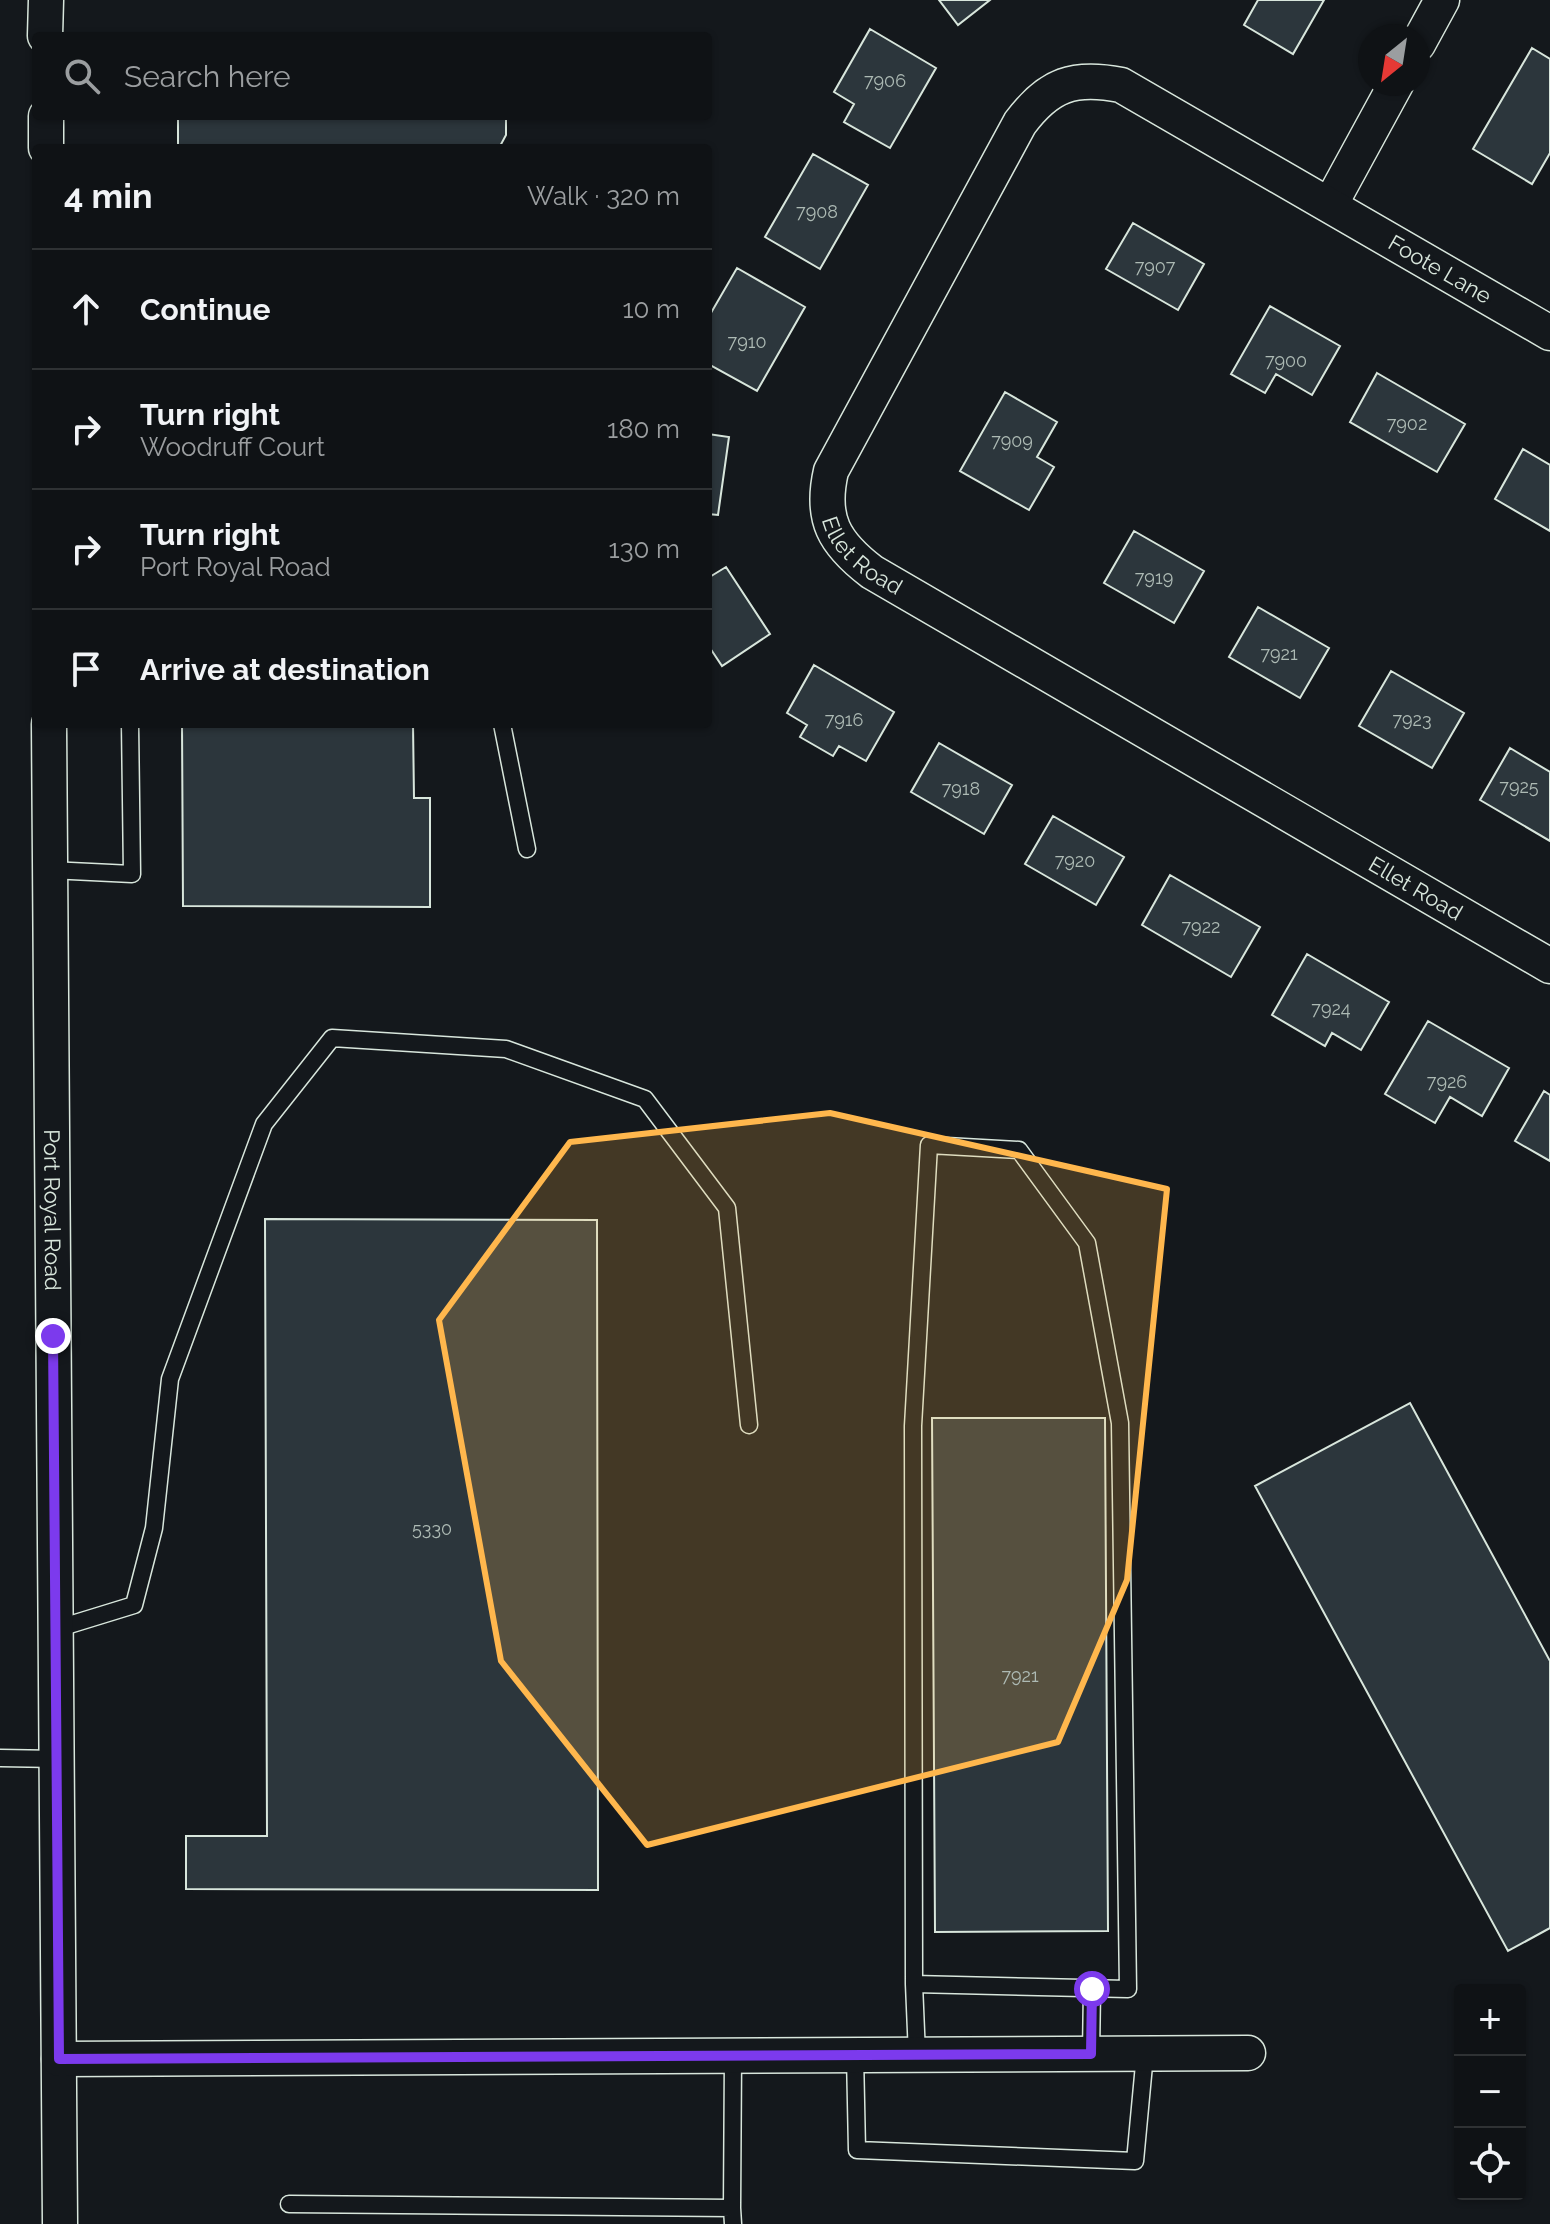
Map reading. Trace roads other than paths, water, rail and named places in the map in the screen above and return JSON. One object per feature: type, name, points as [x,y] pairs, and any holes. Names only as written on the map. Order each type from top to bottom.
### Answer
[{"type":"street","points":[[45,32],[46,0]]},
{"type":"street","points":[[1429,24],[1442,0]]},
{"type":"street","name":"Ellet Road","points":[[1330,205],[1121,85],[1096,80],[1053,90],[1033,106],[1020,123],[831,471],[827,489],[830,520],[837,538],[850,555],[872,572],[1550,966]]},
{"type":"street","points":[[1330,205],[1389,96]]},
{"type":"street","points":[[46,120],[46,144]]},
{"type":"street","name":"Foote Lane","points":[[1330,205],[1550,333]]},
{"type":"street","name":"Port Royal Road","points":[[49,728],[60,2224]]},
{"type":"street","points":[[59,2059],[1248,2053]]},
{"type":"lane","points":[[50,870],[132,874],[130,728]]},
{"type":"lane","points":[[503,728],[527,849]]},
{"type":"lane","points":[[56,1629],[134,1605],[154,1528],[170,1379],[264,1124],[332,1038],[506,1049],[645,1099],[727,1208],[749,1425]]},
{"type":"lane","points":[[914,1984],[1128,1989],[1120,1423],[1087,1243],[1019,1150],[929,1145],[913,1426],[914,1984],[917,2055]]},
{"type":"lane","points":[[0,1758],[57,1759]]},
{"type":"lane","points":[[1091,2054],[1092,1989]]},
{"type":"lane","points":[[855,2055],[857,2150],[1135,2161],[1145,2054]]},
{"type":"lane","points":[[289,2204],[733,2216],[733,2056]]}]
